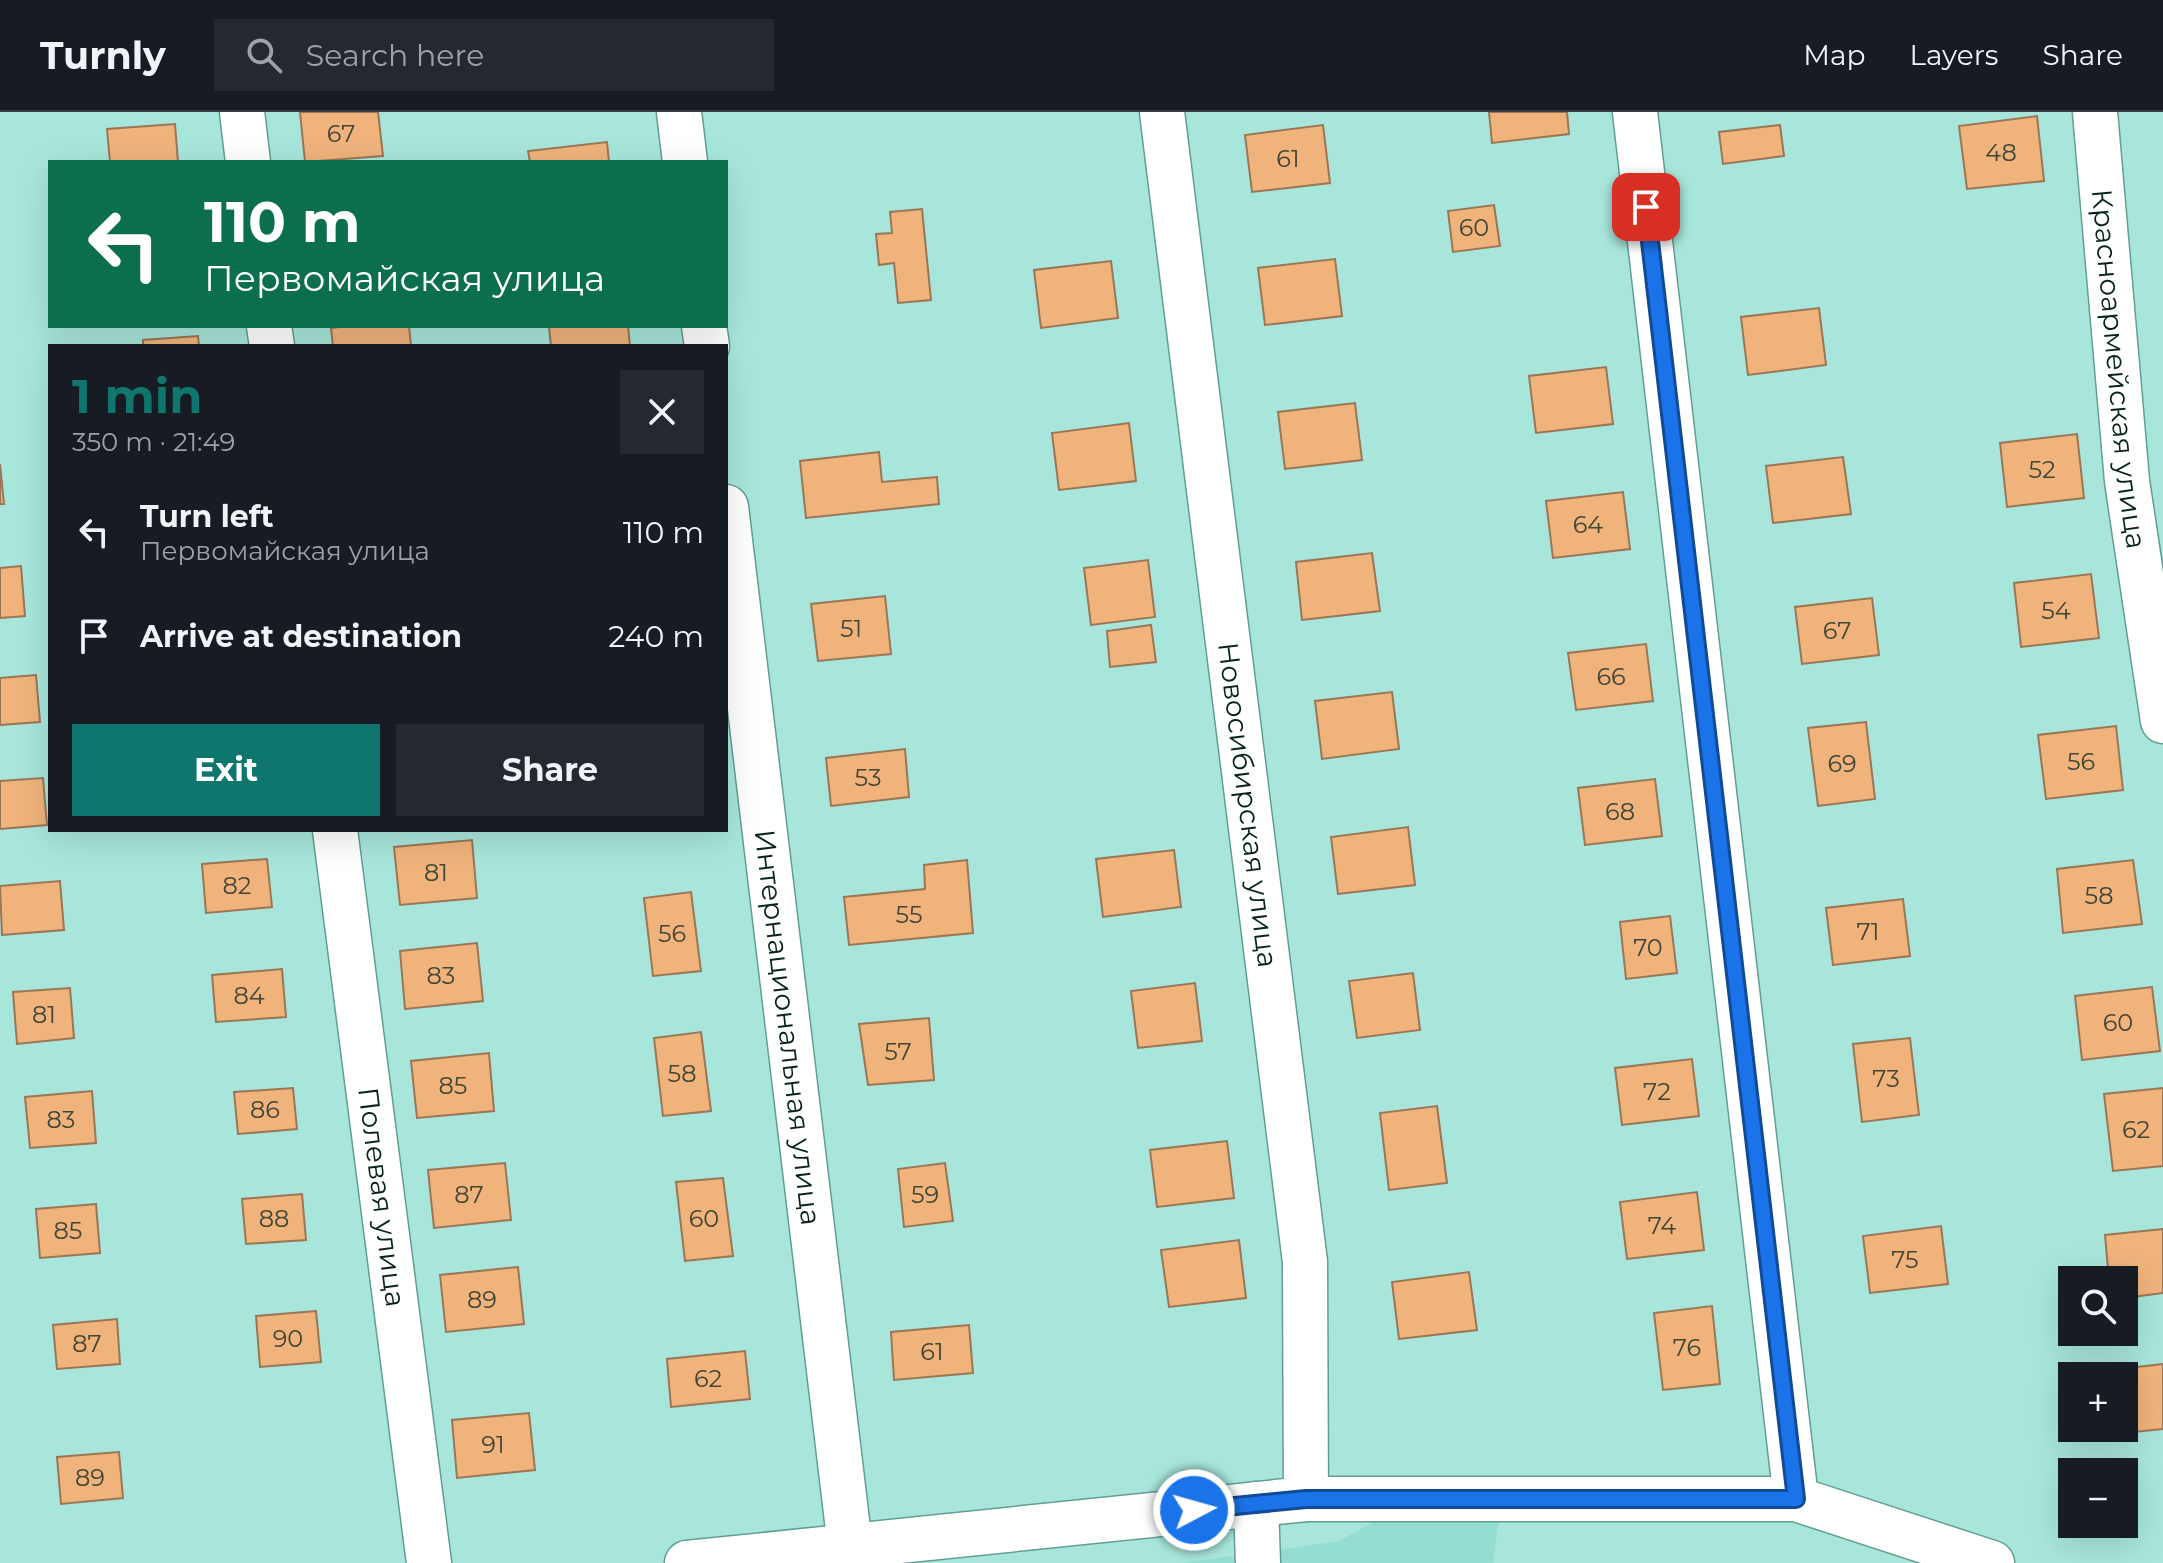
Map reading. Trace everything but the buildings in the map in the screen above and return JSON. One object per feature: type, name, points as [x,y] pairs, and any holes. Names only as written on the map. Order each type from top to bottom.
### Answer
[{"type":"street","points":[[242,112],[248,160]]},
{"type":"street","points":[[679,112],[685,160]]},
{"type":"street","name":"Новосибирская улица","points":[[1162,112],[1305,1262],[1306,1499]]},
{"type":"street","points":[[1635,112],[1796,1499]]},
{"type":"street","name":"Красноармейская улица","points":[[2095,112],[2127,481],[2163,721]]},
{"type":"street","name":"Интернациональная улица","points":[[728,524],[850,1546]]},
{"type":"street","name":"Полевая улица","points":[[335,832],[429,1563]]},
{"type":"street","points":[[687,1563],[1306,1499],[1796,1499],[1992,1563]]},
{"type":"street","points":[[1256,1504],[1258,1563]]},
{"type":"shaded area","points":[[1499,1517],[1493,1563],[1184,1563],[1340,1541],[1376,1520]]},
{"type":"route","points":[[1194,1510],[1306,1499],[1796,1499],[1646,207]]}]
